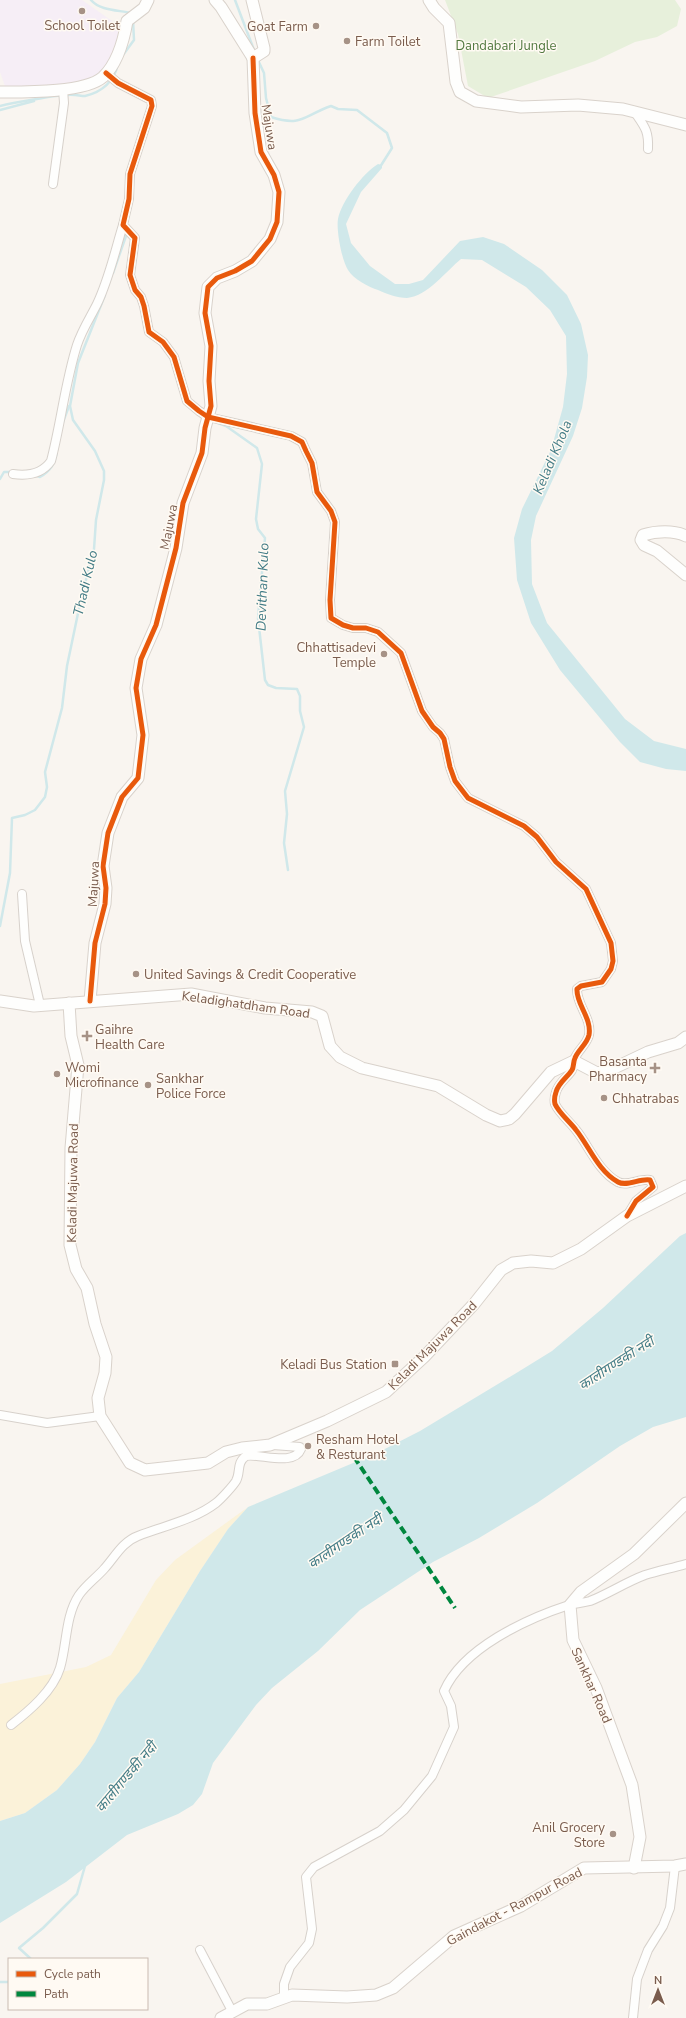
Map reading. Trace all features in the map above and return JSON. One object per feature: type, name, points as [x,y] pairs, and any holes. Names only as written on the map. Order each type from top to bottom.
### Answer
[{"type":"street","points":[[0,92],[63,89],[88,84],[108,75],[134,15],[148,0]]},
{"type":"street","points":[[215,0],[253,58],[264,51],[264,48],[252,0]]},
{"type":"street","points":[[429,0],[434,8],[449,23],[455,75],[460,92],[476,101],[521,107],[578,106],[634,111],[664,121],[686,125]]},
{"type":"street","name":"Majuwa","points":[[90,1001],[94,943],[105,904],[106,888],[104,866],[108,833],[122,797],[138,778],[142,735],[141,714],[136,688],[141,659],[156,625],[176,548],[183,502],[202,453],[211,406],[209,381],[211,346],[205,313],[208,288],[217,278],[235,271],[252,261],[270,239],[277,222],[279,192],[274,175],[261,152],[254,113],[253,58]]},
{"type":"street","points":[[13,474],[27,476],[47,467],[51,461],[62,414],[65,386],[77,345],[83,329],[97,303],[124,227],[129,199],[130,174],[152,106],[151,100],[118,83],[108,75]]},
{"type":"street","points":[[53,184],[64,103],[63,89]]},
{"type":"street","points":[[634,111],[646,128],[649,138],[648,149]]},
{"type":"street","points":[[124,227],[135,238],[130,275],[135,290],[141,297],[149,332],[163,342],[174,357],[187,401],[208,417],[291,436],[302,442],[312,463],[317,492],[331,511],[335,522],[330,600],[331,618],[343,625],[353,628],[366,628],[378,632],[402,653],[422,711],[433,727],[444,739],[450,767],[455,781],[468,798],[524,826],[537,837],[556,862],[586,889],[611,943],[613,961],[611,969],[602,982],[581,986],[577,989],[576,996],[587,1020],[589,1035],[574,1061],[572,1070],[560,1082],[556,1092],[555,1104],[577,1130],[594,1156],[614,1179],[619,1183],[646,1179],[653,1183],[653,1187],[636,1201],[627,1216]]},
{"type":"street","points":[[686,536],[674,532],[656,533],[643,535],[641,540],[644,545],[657,551],[686,576]]},
{"type":"street","points":[[22,894],[24,941],[40,1005]]},
{"type":"street","name":"Keladighatdham Road","points":[[90,1001],[191,994],[265,1008],[312,1012],[322,1016],[330,1046],[340,1057],[362,1068],[438,1086],[486,1115],[500,1121],[509,1119],[515,1114],[551,1072],[574,1061]]},
{"type":"street","points":[[0,1002],[40,1005],[90,1001]]},
{"type":"street","name":"Keladi Majuwa Road","points":[[69,1003],[72,1036],[78,1065],[71,1148],[70,1245],[76,1268],[87,1288],[95,1324],[106,1357],[105,1373],[98,1398],[100,1416],[130,1463],[145,1470],[208,1463],[226,1452],[242,1448],[270,1445],[327,1421],[386,1392],[424,1357],[474,1304],[501,1270],[513,1263],[532,1261],[553,1263],[581,1249],[627,1216],[686,1187]]},
{"type":"street","points":[[574,1061],[597,1073],[608,1071],[648,1052],[678,1043],[686,1037]]},
{"type":"street","points":[[0,1415],[47,1423],[100,1416]]},
{"type":"street","points":[[11,1725],[30,1710],[55,1679],[61,1666],[72,1608],[78,1596],[104,1569],[115,1553],[128,1541],[137,1536],[177,1522],[215,1504],[236,1481],[239,1463],[246,1456],[280,1459],[295,1455],[301,1449],[300,1447],[270,1445]]},
{"type":"street","points":[[570,1605],[581,1592],[634,1554],[686,1503]]},
{"type":"street","points":[[284,1997],[284,1984],[290,1967],[309,1943],[312,1929],[306,1877],[314,1867],[380,1830],[404,1810],[432,1776],[454,1727],[451,1706],[444,1691],[449,1680],[468,1657],[503,1635],[540,1617],[570,1605],[590,1601],[645,1575],[686,1564]]},
{"type":"street","name":"Sankhar Road","points":[[570,1605],[572,1640],[596,1688],[632,1785],[640,1837],[634,1868]]},
{"type":"street","points":[[633,2018],[637,1979],[648,1950],[663,1926],[670,1908],[681,1865]]},
{"type":"street","name":"Gaindakot - Rampur Road","points":[[221,2018],[248,2004],[266,2004],[292,1995],[360,1997],[386,1992],[454,1936],[521,1906],[574,1873],[594,1867],[634,1868],[681,1865]]},
{"type":"street","points":[[200,1950],[232,2011]]},
{"type":"shaded area","points":[[0,0],[82,0],[122,28],[119,40],[106,69],[88,83],[6,89],[0,72]]},
{"type":"green space","name":"Dandabari Jungle","points":[[445,0],[675,0],[681,9],[677,26],[657,37],[635,42],[595,61],[488,98],[468,86],[458,34]]},
{"type":"sand","points":[[248,1507],[228,1529],[200,1571],[139,1672],[117,1698],[95,1742],[80,1764],[57,1790],[25,1813],[0,1821],[0,1684],[86,1667],[111,1655],[156,1580],[175,1560]]},
{"type":"water","points":[[378,164],[382,165],[382,168],[361,192],[346,224],[351,243],[370,266],[395,284],[409,284],[423,280],[460,241],[483,237],[504,244],[542,270],[567,295],[581,324],[588,355],[587,377],[582,408],[573,436],[536,516],[531,540],[532,584],[547,623],[625,719],[654,741],[686,749],[686,771],[666,769],[640,762],[620,742],[560,670],[531,623],[517,580],[514,538],[522,509],[551,450],[563,407],[567,374],[566,336],[550,310],[526,287],[482,260],[461,259],[429,288],[422,293],[407,298],[396,297],[366,285],[350,273],[342,253],[338,230],[338,219],[343,204],[348,196],[366,174]]},
{"type":"water","name":"कालीगण्डकी नदी","points":[[686,1233],[686,1417],[653,1427],[620,1446],[537,1503],[479,1538],[433,1562],[360,1610],[318,1651],[272,1688],[256,1705],[213,1763],[202,1794],[193,1805],[178,1814],[127,1835],[66,1882],[0,1923],[0,1821],[25,1813],[57,1790],[80,1764],[95,1742],[117,1698],[139,1672],[200,1571],[228,1529],[248,1507],[377,1453],[420,1431],[552,1351],[603,1308],[680,1236]]},
{"type":"waterway","points":[[91,0],[95,4],[110,10],[131,13]]},
{"type":"waterway","name":"Keladi Khola","points":[[235,0],[254,50]]},
{"type":"waterway","points":[[123,55],[134,40],[133,20]]},
{"type":"waterway","name":"Keladi Khola","points":[[257,58],[264,73],[266,98],[271,117],[281,120],[296,121],[331,106],[338,109],[357,110],[387,133],[392,148],[380,167]]},
{"type":"waterway","points":[[0,106],[58,96],[85,96],[97,92],[102,89],[114,76],[118,64]]},
{"type":"waterway","points":[[0,110],[34,101]]},
{"type":"waterway","name":"Thadi Kulo","points":[[113,273],[126,236]]},
{"type":"waterway","name":"Thadi Kulo","points":[[0,926],[10,873],[12,818],[25,815],[35,810],[45,797],[47,787],[45,772],[62,708],[67,666],[81,599],[94,549],[96,520],[104,480],[104,471],[95,451],[73,420],[70,406],[78,363],[105,295]]},
{"type":"waterway","points":[[63,422],[69,406]]},
{"type":"waterway","name":"Devithan Kulo","points":[[218,423],[226,426],[257,448],[262,464],[256,519],[258,529],[265,538],[258,618],[265,680],[268,685],[276,688],[297,689],[300,696],[300,711],[304,727],[285,791],[287,814],[284,843],[288,870]]},
{"type":"waterway","points":[[35,475],[40,477],[50,469],[54,463],[57,450]]},
{"type":"waterway","points":[[0,479],[4,472],[13,472]]},
{"type":"waterway","points":[[30,1958],[19,1948],[43,1928],[77,1894],[85,1866],[84,1863]]},
{"type":"waterway","points":[[0,1982],[8,1982]]},
{"type":"marked path","points":[[354,1457],[455,1608]]},
{"type":"cycle path","points":[[90,1001],[95,943],[105,904],[106,888],[103,866],[108,833],[122,797],[138,778],[143,735],[136,688],[141,659],[156,625],[176,548],[183,503],[202,453],[205,428],[211,406],[209,381],[211,346],[205,313],[208,287],[217,278],[235,271],[252,261],[270,239],[277,222],[279,192],[274,175],[261,152],[255,113],[253,58]]},
{"type":"cycle path","points":[[106,73],[118,83],[151,100],[152,106],[130,174],[129,199],[123,225],[135,238],[130,275],[135,290],[141,297],[149,332],[163,342],[174,357],[187,401],[208,417],[291,436],[302,442],[312,463],[317,492],[331,511],[335,522],[330,600],[331,618],[343,625],[353,628],[366,628],[378,632],[401,653],[422,711],[433,727],[444,739],[450,767],[455,781],[468,798],[524,826],[537,837],[556,862],[586,889],[611,943],[613,961],[611,969],[602,982],[581,986],[577,989],[577,995],[588,1023],[589,1035],[576,1055],[572,1070],[557,1089],[555,1104],[559,1111],[581,1136],[599,1165],[611,1177],[618,1182],[625,1184],[642,1180],[650,1180],[653,1187],[636,1201],[627,1216]]},
{"type":"place","name":"School Toilet","points":[[82,11]]},
{"type":"place","name":"Goat Farm","points":[[316,26]]},
{"type":"place","name":"Farm Toilet","points":[[347,41]]},
{"type":"place","name":"Chhattisadevi Temple","points":[[384,654]]},
{"type":"place","name":"United Savings & Credit Cooperative","points":[[136,974]]},
{"type":"place","name":"Gaihre Health Care","points":[[87,1036]]},
{"type":"place","name":"Basanta Pharmacy","points":[[655,1068]]},
{"type":"place","name":"Womi Microfinance","points":[[57,1074]]},
{"type":"place","name":"Sankhar Police Force","points":[[148,1085]]},
{"type":"place","name":"Chhatrabas","points":[[604,1098]]},
{"type":"place","name":"Keladi Bus Station","points":[[395,1364]]},
{"type":"place","name":"Resham Hotel & Resturant","points":[[308,1446]]},
{"type":"place","name":"Anil Grocery Store","points":[[613,1834]]}]
